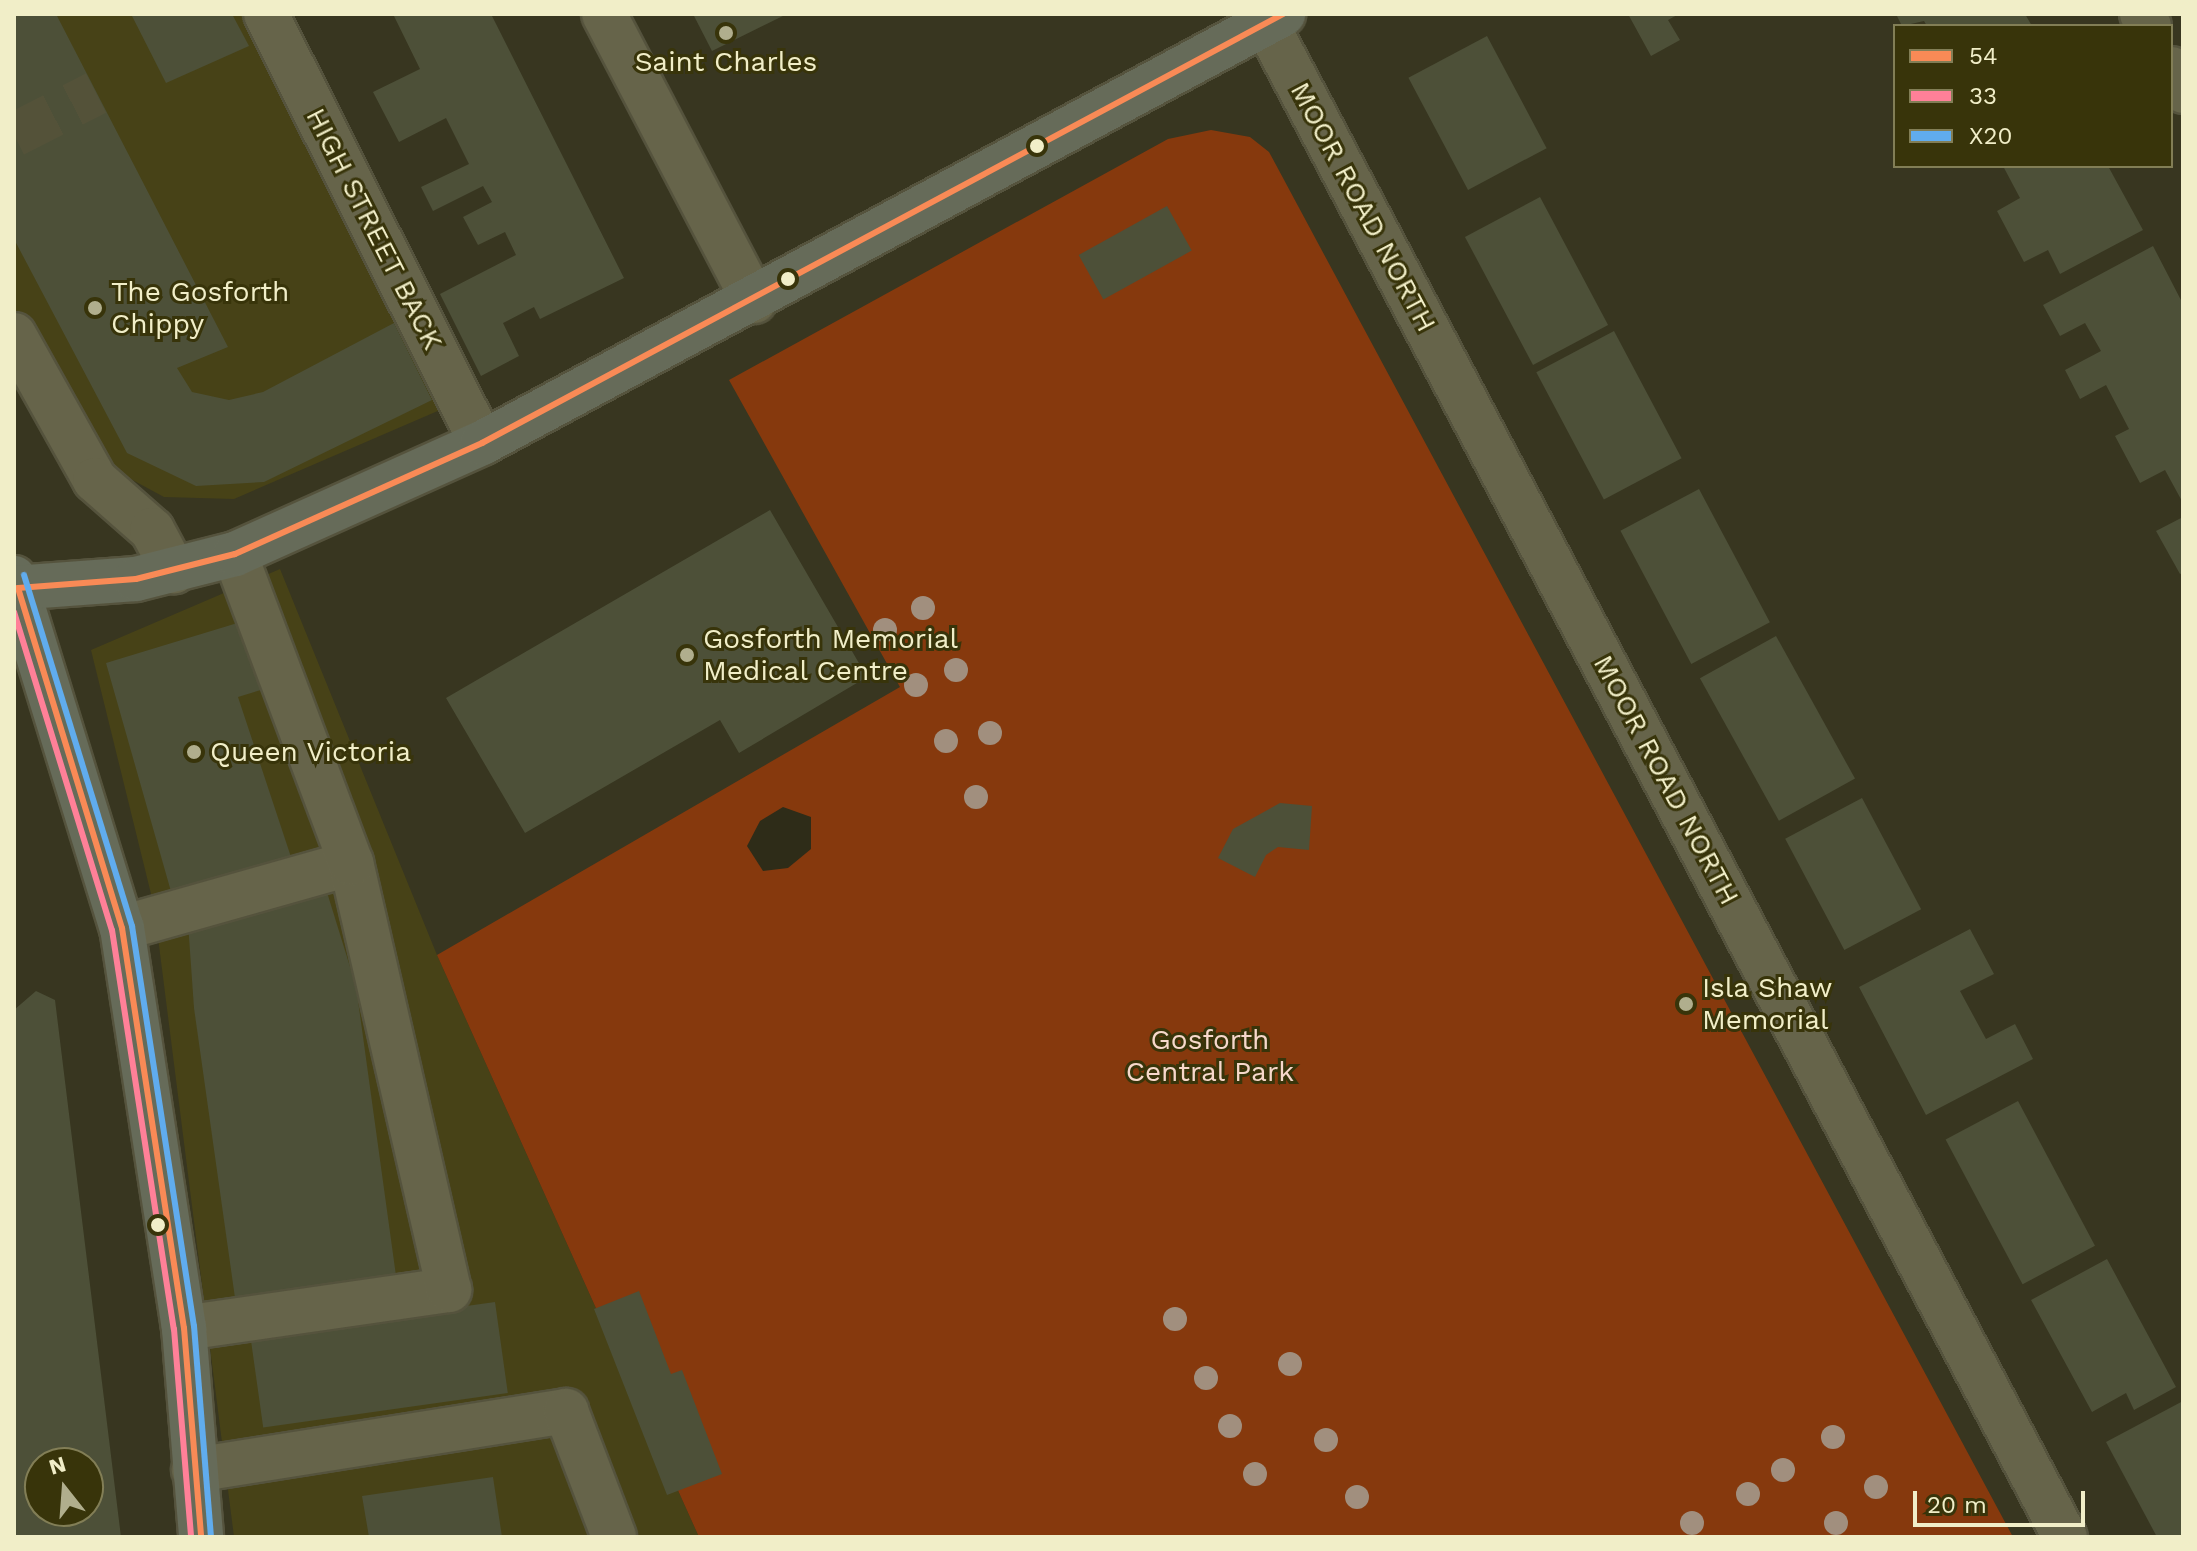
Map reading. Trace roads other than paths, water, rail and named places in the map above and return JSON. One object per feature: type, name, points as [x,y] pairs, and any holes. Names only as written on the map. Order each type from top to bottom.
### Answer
[{"type":"main road","points":[[201,1537],[184,1328],[122,928],[15,585],[136,579],[235,554],[482,443],[754,301],[1270,17]]},
{"type":"street","name":"HIGH STREET BACK","points":[[266,14],[482,443]]},
{"type":"street","points":[[604,14],[754,301]]},
{"type":"street","name":"MOOR ROAD NORTH","points":[[1270,17],[2065,1537]]},
{"type":"street","points":[[2173,73],[2183,91]]},
{"type":"street","points":[[14,335],[95,480],[152,530],[174,571]]},
{"type":"street","points":[[184,1328],[449,1290],[351,863],[235,554]]},
{"type":"street","points":[[122,928],[351,863]]},
{"type":"street","points":[[194,1470],[566,1411],[614,1537]]},
{"type":"tunnel","points":[[14,135],[96,93]]},
{"type":"place","name":"Saint Charles","points":[[726,33]]},
{"type":"place","name":"The Gosforth Chippy","points":[[95,308]]},
{"type":"place","name":"Gosforth Memorial Medical Centre","points":[[687,655]]},
{"type":"place","name":"Queen Victoria","points":[[194,752]]},
{"type":"place","name":"Isla Shaw Memorial","points":[[1686,1004]]},
{"type":"park label","name":"Gosforth Central Park","points":[[1210,1056]]}]
